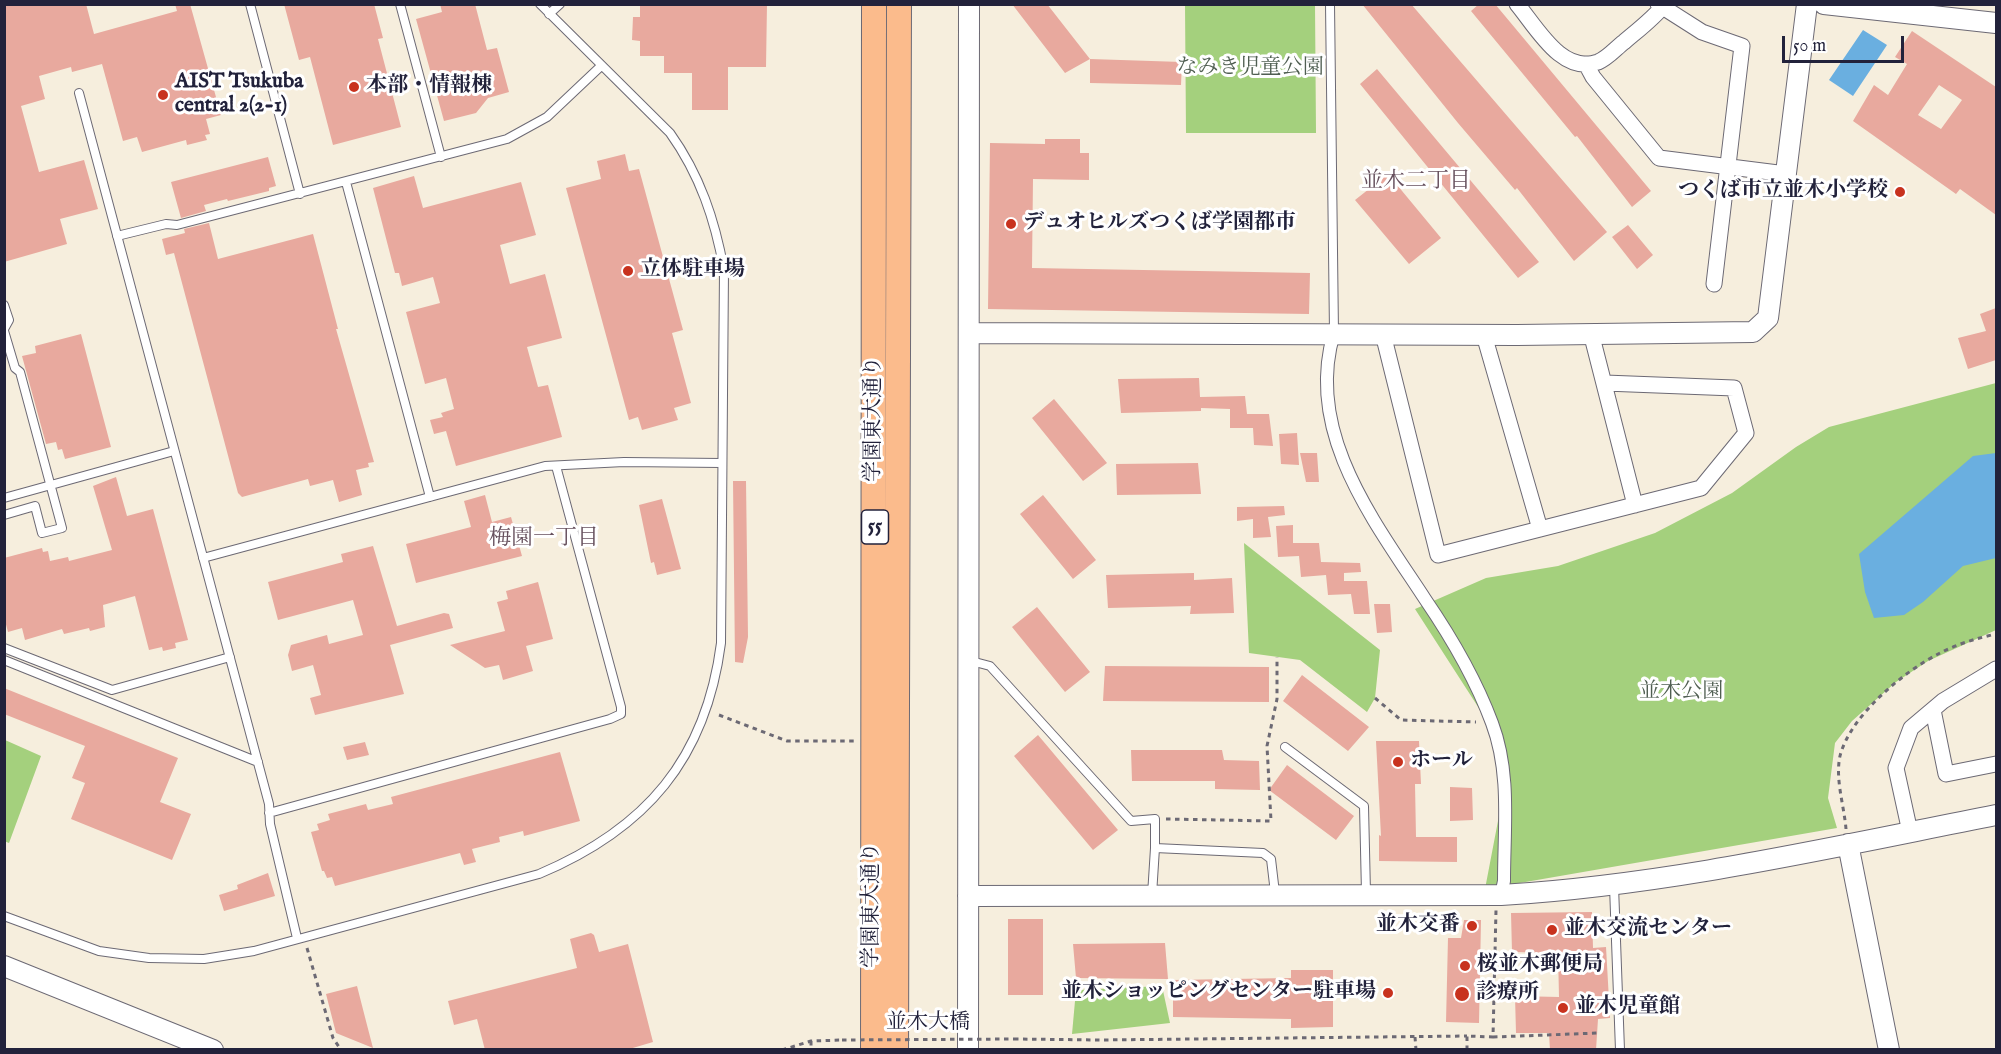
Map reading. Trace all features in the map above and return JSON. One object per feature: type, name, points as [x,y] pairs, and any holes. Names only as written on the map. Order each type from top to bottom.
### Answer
[{"type":"main road","name":"学園東大通り","points":[[873,1050],[874,4]]},
{"type":"main road","name":"学園東大通り","points":[[896,1050],[898,4]]},
{"type":"street","points":[[968,1050],[969,4]]},
{"type":"street","points":[[1517,4],[1558,54],[1572,63],[1586,64],[1600,61],[1662,6],[1702,32],[1742,46],[1714,284]]},
{"type":"street","points":[[969,333],[1743,334],[1753,332],[1768,318],[1807,4]]},
{"type":"street","points":[[1824,4],[1996,23]]},
{"type":"street","points":[[1586,64],[1593,77],[1659,158],[1786,174]]},
{"type":"street","points":[[1334,333],[1328,352],[1328,394],[1337,448],[1362,502],[1442,627],[1476,686],[1492,723],[1503,758],[1504,881],[1501,895]]},
{"type":"street","points":[[1591,333],[1635,505]]},
{"type":"street","points":[[1383,334],[1438,555],[1701,488],[1746,434],[1734,388],[1605,383]]},
{"type":"street","points":[[1484,334],[1540,529]]},
{"type":"street","points":[[1910,832],[1896,768],[1911,728],[1933,710],[1996,669]]},
{"type":"street","points":[[1933,710],[1946,774],[1996,764]]},
{"type":"street","points":[[968,896],[1275,893],[1501,895],[1613,885],[1848,844],[1996,815]]},
{"type":"street","points":[[1848,844],[1889,1050]]},
{"type":"street","points":[[4,966],[213,1050]]},
{"type":"lane","points":[[250,4],[300,194]]},
{"type":"lane","points":[[400,4],[441,157]]},
{"type":"lane","points":[[4,916],[99,951],[149,958],[226,956],[297,939],[539,874],[591,849],[631,820],[648,804],[691,746],[703,723],[718,669],[722,619],[724,270],[702,187],[680,147],[670,133],[540,4]]},
{"type":"lane","points":[[549,14],[560,4]]},
{"type":"lane","points":[[1330,4],[1334,333]]},
{"type":"lane","points":[[117,236],[166,224],[177,225],[507,140],[548,117],[601,66]]},
{"type":"lane","points":[[79,93],[258,762],[297,939]]},
{"type":"lane","points":[[346,182],[430,497]]},
{"type":"lane","points":[[4,306],[9,320],[4,330],[15,368],[20,372],[62,528],[42,533],[35,506],[4,514]]},
{"type":"lane","points":[[4,498],[174,451]]},
{"type":"lane","points":[[203,558],[545,466],[624,462],[722,463]]},
{"type":"lane","points":[[269,813],[610,719],[621,714],[556,466]]},
{"type":"lane","points":[[4,648],[112,690],[230,657]]},
{"type":"lane","points":[[4,660],[258,762]]},
{"type":"lane","points":[[968,661],[990,666],[1131,821],[1155,819],[1152,896]]},
{"type":"lane","points":[[1285,747],[1364,806],[1366,893]]},
{"type":"lane","points":[[1155,848],[1263,853],[1271,859],[1275,893]]},
{"type":"lane","points":[[1613,885],[1620,1050]]},
{"type":"path","points":[[1848,844],[1840,790],[1840,759],[1847,735],[1864,713],[1908,674],[1940,653],[1996,634]]},
{"type":"path","points":[[1155,819],[1271,821],[1267,746],[1277,699],[1277,657]]},
{"type":"path","points":[[1376,698],[1401,720],[1492,723]]},
{"type":"path","points":[[719,715],[787,741],[856,741]]},
{"type":"path","points":[[1493,1036],[1496,909],[1501,895]]},
{"type":"path","points":[[308,948],[333,1038],[340,1050]]},
{"type":"path","name":"並木大橋","points":[[782,1050],[811,1041],[842,1040],[1416,1037],[1599,1033]]},
{"type":"path","points":[[1467,1036],[1467,1050]]},
{"type":"path","points":[[1416,1037],[1416,1050]]},
{"type":"path","points":[[811,1041],[811,1050]]},
{"type":"green space","name":"なみき児童公園","points":[[1185,5],[1315,5],[1316,133],[1186,133]]},
{"type":"green space","name":"並木公園","points":[[1996,383],[1996,630],[1928,661],[1896,682],[1852,721],[1835,743],[1828,798],[1837,828],[1485,889],[1506,779],[1491,727],[1415,609],[1486,578],[1558,566],[1655,533],[1732,493],[1796,447],[1829,427]]},
{"type":"green space","points":[[1244,543],[1380,650],[1375,698],[1367,712],[1300,660],[1249,653]]},
{"type":"green space","points":[[5,740],[41,756],[9,843],[4,841]]},
{"type":"green space","points":[[1162,986],[1170,1023],[1072,1034],[1076,990]]},
{"type":"water","points":[[1863,30],[1887,45],[1853,96],[1829,80]]},
{"type":"water","points":[[1996,453],[1996,558],[1963,566],[1923,602],[1904,615],[1874,618],[1865,592],[1859,554],[1973,456]]},
{"type":"building","name":"AIST Tsukuba central 2(2-1)","points":[[4,4],[86,4],[94,34],[177,11],[175,4],[190,4],[221,115],[206,119],[210,134],[205,135],[207,140],[187,145],[186,140],[142,152],[137,137],[123,141],[102,64],[72,72],[71,67],[39,76],[45,99],[21,106],[39,172],[84,160],[98,209],[60,219],[67,244],[4,262]]},
{"type":"building","name":"本部・情報棟","points":[[284,4],[374,4],[383,38],[378,39],[401,127],[333,145],[310,57],[299,60]]},
{"type":"building","points":[[440,4],[475,4],[487,50],[497,48],[509,92],[488,98],[476,113],[444,121],[416,19],[442,12]]},
{"type":"building","points":[[640,4],[767,4],[766,67],[728,67],[728,110],[692,110],[692,73],[664,73],[664,56],[640,56],[640,41],[632,40],[633,17],[640,17]]},
{"type":"building","points":[[1012,4],[1047,4],[1090,59],[1065,73]]},
{"type":"building","points":[[1362,4],[1411,4],[1607,232],[1574,261],[1517,188],[1515,190],[1458,123]]},
{"type":"building","points":[[1479,4],[1495,4],[1651,191],[1632,207],[1577,136],[1575,137],[1471,11]]},
{"type":"building","points":[[1912,31],[1996,87],[1996,215],[1960,189],[1956,194],[1853,121],[1874,85],[1888,95],[1907,64],[1895,57]],"holes":[[[1939,85],[1962,100],[1941,129],[1918,115]]]},
{"type":"building","points":[[1090,59],[1182,62],[1181,85],[1090,83]]},
{"type":"building","points":[[1377,69],[1539,262],[1518,278],[1360,84]]},
{"type":"building","name":"デュオヒルズつくば学園都市","points":[[1045,139],[1080,139],[1080,153],[1089,153],[1089,180],[1033,179],[1032,268],[1310,273],[1309,314],[988,309],[990,143],[1045,144]]},
{"type":"building","name":"立体駐車場","points":[[625,154],[629,171],[639,169],[683,330],[672,333],[691,403],[674,408],[678,420],[642,430],[638,417],[629,420],[566,188],[601,179],[597,161]]},
{"type":"building","points":[[268,157],[276,186],[269,188],[269,191],[204,205],[206,211],[181,218],[171,182]]},
{"type":"building","points":[[1388,174],[1441,238],[1409,264],[1355,200]]},
{"type":"building","points":[[414,176],[423,208],[521,182],[536,235],[500,245],[510,284],[545,274],[562,338],[527,347],[538,387],[548,385],[562,437],[456,466],[446,431],[434,434],[430,420],[443,417],[441,413],[454,409],[446,378],[425,384],[406,312],[440,303],[433,277],[402,286],[399,273],[395,273],[373,188]]},
{"type":"building","points":[[209,223],[218,259],[313,234],[338,329],[336,329],[374,462],[368,463],[369,467],[356,470],[362,495],[339,502],[333,480],[310,486],[308,479],[242,497],[238,493],[174,253],[166,255],[162,239],[185,233],[184,229]]},
{"type":"building","points":[[1628,225],[1653,255],[1637,269],[1612,237]]},
{"type":"building","points":[[1996,308],[1996,360],[1968,369],[1958,338],[1986,331],[1980,314]]},
{"type":"building","points":[[81,334],[111,447],[65,459],[62,449],[58,450],[56,442],[46,444],[22,356],[36,353],[35,346]]},
{"type":"building","points":[[1199,378],[1200,397],[1245,396],[1247,414],[1269,414],[1273,446],[1254,445],[1253,428],[1230,428],[1230,409],[1201,408],[1201,411],[1121,413],[1118,379]]},
{"type":"building","points":[[1054,399],[1107,463],[1083,481],[1032,418]]},
{"type":"building","points":[[1297,433],[1299,465],[1281,464],[1279,434]]},
{"type":"building","points":[[1300,453],[1317,453],[1319,482],[1306,482]]},
{"type":"building","points":[[1198,463],[1201,494],[1117,495],[1116,464]]},
{"type":"building","points":[[116,477],[127,516],[153,509],[188,640],[175,643],[176,648],[163,651],[162,647],[149,650],[135,596],[103,605],[105,627],[64,634],[62,629],[25,640],[22,628],[8,632],[4,617],[4,558],[42,548],[43,552],[48,551],[50,561],[68,557],[69,561],[112,550],[93,486]]},
{"type":"building","points":[[733,481],[746,481],[748,637],[743,663],[735,662]]},
{"type":"building","points":[[485,495],[492,522],[511,517],[522,556],[416,583],[406,544],[471,527],[464,501]]},
{"type":"building","points":[[1043,495],[1096,560],[1073,579],[1020,514]]},
{"type":"building","points":[[662,499],[681,569],[657,575],[654,562],[651,563],[639,505]]},
{"type":"building","points":[[1284,506],[1285,515],[1268,517],[1271,537],[1253,538],[1253,519],[1237,521],[1237,507]]},
{"type":"building","points":[[1293,525],[1293,543],[1319,543],[1321,562],[1360,563],[1361,572],[1344,573],[1344,581],[1367,581],[1370,614],[1354,614],[1351,594],[1328,595],[1326,575],[1301,577],[1299,556],[1278,557],[1276,526]]},
{"type":"building","points":[[373,546],[397,626],[444,613],[449,614],[453,628],[390,645],[404,694],[315,715],[310,698],[321,695],[313,665],[292,671],[288,655],[291,645],[327,635],[329,644],[363,635],[353,600],[278,620],[268,582],[343,562],[341,554]]},
{"type":"building","points":[[1194,573],[1194,580],[1232,578],[1234,613],[1190,614],[1191,606],[1108,608],[1106,575]]},
{"type":"building","points":[[538,582],[553,639],[526,646],[533,671],[503,680],[499,665],[485,668],[450,645],[505,631],[497,602],[508,599],[506,591]]},
{"type":"building","points":[[1374,604],[1390,604],[1392,632],[1377,633]]},
{"type":"building","points":[[1037,607],[1090,672],[1065,692],[1012,627]]},
{"type":"building","points":[[1105,666],[1269,667],[1269,702],[1103,701]]},
{"type":"building","points":[[1302,675],[1369,727],[1348,751],[1283,701]]},
{"type":"building","points":[[4,688],[178,758],[160,802],[191,814],[172,860],[71,819],[85,783],[72,778],[85,746],[4,714]]},
{"type":"building","points":[[1038,735],[1118,830],[1093,850],[1014,756]]},
{"type":"building","points":[[1376,741],[1419,741],[1421,784],[1415,784],[1416,837],[1457,837],[1457,862],[1379,861],[1379,835],[1381,836]]},
{"type":"building","points":[[365,742],[369,755],[347,760],[343,747]]},
{"type":"building","points":[[1131,750],[1222,750],[1224,760],[1259,761],[1260,790],[1215,789],[1215,781],[1132,781]]},
{"type":"building","points":[[560,752],[580,821],[524,836],[523,831],[499,837],[500,842],[472,849],[476,862],[464,865],[460,853],[335,886],[332,877],[327,878],[322,871],[311,832],[319,830],[317,824],[330,820],[328,814],[366,804],[368,810],[393,804],[391,797]]},
{"type":"building","points":[[1287,765],[1354,816],[1336,840],[1269,790]]},
{"type":"building","points":[[1450,787],[1472,788],[1473,820],[1450,821]]},
{"type":"building","points":[[268,873],[275,896],[224,911],[219,895],[238,889],[237,885]]},
{"type":"building","points":[[1592,912],[1593,948],[1606,947],[1610,1018],[1598,1019],[1596,1050],[1550,1050],[1549,1033],[1516,1033],[1515,996],[1559,997],[1558,953],[1512,952],[1511,913]]},
{"type":"building","points":[[1008,919],[1043,919],[1043,995],[1008,995]]},
{"type":"building","points":[[1464,920],[1481,920],[1479,1023],[1446,1022],[1448,938],[1461,938]]},
{"type":"building","points":[[591,933],[594,935],[599,952],[628,944],[653,1042],[626,1050],[485,1050],[477,1019],[454,1025],[448,1001],[577,968],[570,939]]},
{"type":"building","points":[[1165,943],[1168,979],[1076,978],[1073,944]]},
{"type":"building","points":[[1291,970],[1333,970],[1333,1027],[1291,1028],[1291,1019],[1173,1017],[1173,980],[1291,978]]},
{"type":"building","points":[[357,986],[373,1048],[336,1033],[326,994]]},
{"type":"place","name":"本部・情報棟","points":[[354,87]]},
{"type":"place","name":"AIST Tsukuba central 2(2-1)","points":[[163,95]]},
{"type":"place","name":"つくば市立並木小学校","points":[[1900,192]]},
{"type":"place","name":"デュオヒルズつくば学園都市","points":[[1011,224]]},
{"type":"place","name":"立体駐車場","points":[[628,271]]},
{"type":"place","name":"ホール","points":[[1398,762]]},
{"type":"place","name":"並木交番","points":[[1472,926]]},
{"type":"place","name":"並木交流センター","points":[[1552,930]]},
{"type":"place","name":"桜並木郵便局","points":[[1465,966]]},
{"type":"place","name":"並木ショッピングセンター駐車場","points":[[1388,993]]},
{"type":"place","name":"診療所","points":[[1462,994]]},
{"type":"place","name":"並木児童館","points":[[1563,1008]]},
{"type":"district","name":"並木二丁目","points":[[1416,182]]},
{"type":"district","name":"梅園一丁目","points":[[544,539]]}]
